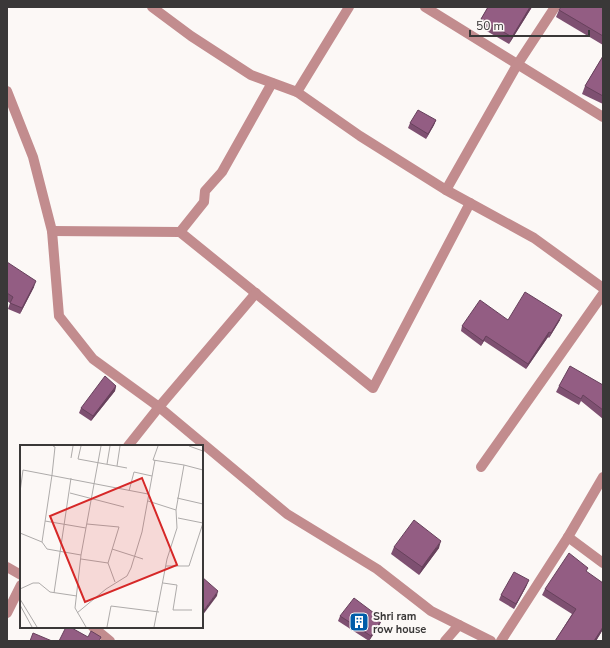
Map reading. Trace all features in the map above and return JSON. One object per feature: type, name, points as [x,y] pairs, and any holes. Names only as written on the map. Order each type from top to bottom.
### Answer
[{"type":"street","points":[[152,7],[191,36],[251,75],[297,92],[360,136],[446,190],[534,238],[603,288]]},
{"type":"street","points":[[297,92],[349,7]]},
{"type":"street","points":[[425,7],[603,117]]},
{"type":"street","points":[[446,190],[517,65],[555,7]]},
{"type":"street","points":[[180,232],[204,202],[205,192],[222,172],[272,83]]},
{"type":"street","points":[[7,92],[33,157],[52,231],[59,316],[93,359],[159,407],[287,514],[377,569],[430,611],[491,641]]},
{"type":"street","points":[[52,231],[180,232],[373,388],[470,203]]},
{"type":"street","points":[[129,445],[159,407],[256,293]]},
{"type":"street","points":[[481,468],[603,294]]},
{"type":"street","points":[[501,641],[568,537],[603,477]]},
{"type":"street","points":[[568,537],[603,563]]},
{"type":"street","points":[[7,567],[20,574]]},
{"type":"street","points":[[7,613],[20,587]]},
{"type":"street","points":[[445,641],[459,625]]},
{"type":"street","points":[[94,628],[110,641]]},
{"type":"building","points":[[488,7],[530,7],[512,37],[481,19]]},
{"type":"building","points":[[561,7],[603,7],[603,36],[559,10]]},
{"type":"building","points":[[603,56],[603,96],[585,86]]},
{"type":"building","points":[[418,110],[436,120],[428,134],[410,123]]},
{"type":"building","points":[[7,262],[36,281],[22,308],[10,303],[13,297],[7,293]]},
{"type":"building","points":[[525,292],[562,315],[551,333],[549,332],[528,364],[486,336],[483,341],[462,326],[480,300],[508,320]]},
{"type":"building","points":[[570,366],[603,385],[603,410],[583,395],[581,399],[559,386]]},
{"type":"building","points":[[105,376],[116,386],[93,416],[81,408]]},
{"type":"building","points":[[414,520],[441,541],[422,567],[394,547]]},
{"type":"building","points":[[569,553],[588,568],[586,571],[603,583],[603,627],[594,641],[555,641],[576,609],[545,589]]},
{"type":"building","points":[[514,572],[529,580],[516,604],[501,595]]},
{"type":"building","points":[[203,578],[218,591],[203,612]]},
{"type":"building","name":"Shri ram row house","points":[[354,598],[382,619],[371,636],[340,616]]},
{"type":"building","points":[[66,628],[72,628],[88,637],[91,631],[101,637],[99,641],[59,641]]},
{"type":"building","points":[[33,633],[52,641],[30,641]]},
{"type":"place","name":"Shri ram row house","points":[[359,622]]}]
